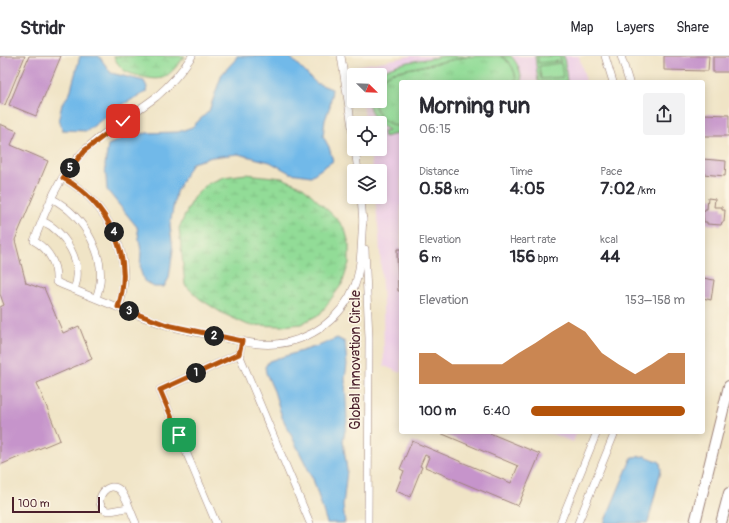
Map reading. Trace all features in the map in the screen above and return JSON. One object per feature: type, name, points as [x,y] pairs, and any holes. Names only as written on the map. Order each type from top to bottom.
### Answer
[{"type":"highway","points":[[696,523],[729,386]]},
{"type":"highway","points":[[696,523],[729,408]]},
{"type":"highway","points":[[721,523],[729,493]]},
{"type":"street","points":[[192,56],[177,77],[163,90],[88,147],[63,178],[51,198],[34,241],[44,248],[52,258],[56,282],[167,325],[242,341],[269,344],[294,341],[315,332],[336,315],[350,295],[361,260],[363,219]]},
{"type":"street","points":[[341,56],[350,116]]},
{"type":"street","points":[[605,56],[612,80]]},
{"type":"street","points":[[620,56],[628,80]]},
{"type":"street","points":[[63,178],[77,186],[93,200],[106,217],[115,233],[120,248],[123,266],[122,293],[118,307]]},
{"type":"street","points":[[51,198],[75,215],[91,238],[99,266],[99,287],[96,298]]},
{"type":"street","name":"Global Innovation Circle","points":[[362,204],[369,331],[368,523]]},
{"type":"street","points":[[42,221],[49,224],[59,233],[71,251],[76,269],[76,282],[74,289]]},
{"type":"street","points":[[242,341],[239,354],[310,523]]},
{"type":"street","points":[[216,523],[160,390],[239,354]]},
{"type":"street","points":[[560,523],[596,434]]},
{"type":"street","points":[[578,523],[613,434]]},
{"type":"street","points":[[129,508],[136,523]]},
{"type":"shaded area","points":[[411,56],[579,56],[585,80],[399,80],[399,372],[384,366],[383,306],[376,204],[387,204],[387,164],[371,164],[371,156],[387,156],[387,116],[365,116],[363,108],[387,108],[387,68],[357,68],[357,66]]},
{"type":"shaded area","points":[[552,434],[576,434],[573,442]]},
{"type":"green space","points":[[114,56],[185,56],[169,74],[162,78],[154,79],[138,76],[125,71],[118,64]]},
{"type":"green space","points":[[443,56],[470,56],[393,72],[387,75],[387,69],[391,67],[417,60]]},
{"type":"green space","points":[[470,56],[501,56],[508,61],[512,67],[516,80],[399,80],[399,127],[387,122],[387,116],[380,116],[376,108],[387,108],[387,75],[389,73]]},
{"type":"green space","points":[[501,56],[511,56],[519,68],[522,80],[516,80],[515,74],[508,61]]},
{"type":"green space","points":[[535,56],[564,56],[567,80],[538,80]]},
{"type":"green space","points":[[538,56],[560,56],[561,61],[538,63]]},
{"type":"green space","points":[[561,63],[563,77],[541,79],[539,66]]},
{"type":"green space","points":[[370,108],[376,108],[380,116],[374,116]]},
{"type":"green space","points":[[387,122],[399,127],[399,133],[387,136]]},
{"type":"green space","points":[[246,174],[282,178],[303,187],[337,219],[345,229],[349,244],[349,263],[342,284],[320,314],[301,324],[282,326],[248,325],[222,313],[200,299],[185,285],[179,228],[193,198],[207,184],[224,177]]},
{"type":"water","points":[[80,56],[99,56],[111,73],[144,81],[147,87],[146,92],[118,107],[87,131],[62,130],[59,118],[62,104],[70,93]]},
{"type":"water","points":[[237,56],[289,56],[316,83],[332,89],[330,106],[325,120],[323,136],[329,147],[333,161],[311,176],[290,173],[270,162],[238,154],[212,157],[192,163],[176,192],[170,225],[173,250],[169,278],[164,287],[154,287],[144,281],[140,269],[141,251],[137,227],[107,190],[105,165],[108,145],[126,137],[147,133],[178,132],[192,127],[209,111],[222,74]]},
{"type":"water","points":[[337,338],[345,342],[347,365],[345,378],[347,421],[343,441],[347,470],[343,506],[345,523],[327,523],[313,479],[282,417],[265,367],[269,361],[321,345]]},
{"type":"water","points":[[645,456],[660,462],[661,470],[648,523],[604,523],[632,457]]},
{"type":"building","points":[[0,56],[25,56],[5,105],[0,103]]},
{"type":"building","points":[[29,56],[61,56],[36,116],[9,105]]},
{"type":"building","points":[[664,56],[709,56],[708,71],[664,70]]},
{"type":"building","points":[[713,57],[729,57],[729,72],[713,72]]},
{"type":"building","points":[[705,114],[729,115],[729,136],[705,136]]},
{"type":"building","points":[[0,124],[17,131],[11,145],[48,161],[15,240],[26,283],[43,289],[44,288],[63,333],[79,326],[92,359],[37,383],[60,440],[0,465],[0,307],[4,305],[0,294]]},
{"type":"building","points":[[705,159],[726,161],[725,176],[705,174]]},
{"type":"building","points":[[708,198],[715,199],[714,207],[722,207],[722,210],[725,210],[724,222],[722,222],[721,225],[707,224],[707,222],[705,222],[705,209],[707,209]]},
{"type":"building","points":[[397,249],[399,249],[399,291]]},
{"type":"building","points":[[705,278],[714,280],[711,300],[705,298]]},
{"type":"building","points":[[443,434],[492,434],[540,454],[518,506],[425,467],[429,457],[425,455],[420,466],[422,467],[410,497],[396,491],[404,471],[400,469],[412,441],[511,483],[518,466]]},
{"type":"route","points":[[123,121],[84,151],[72,164],[63,178],[77,186],[93,200],[106,217],[118,240],[123,266],[123,281],[122,293],[118,307],[167,325],[242,341],[239,354],[160,390],[179,435]]}]
